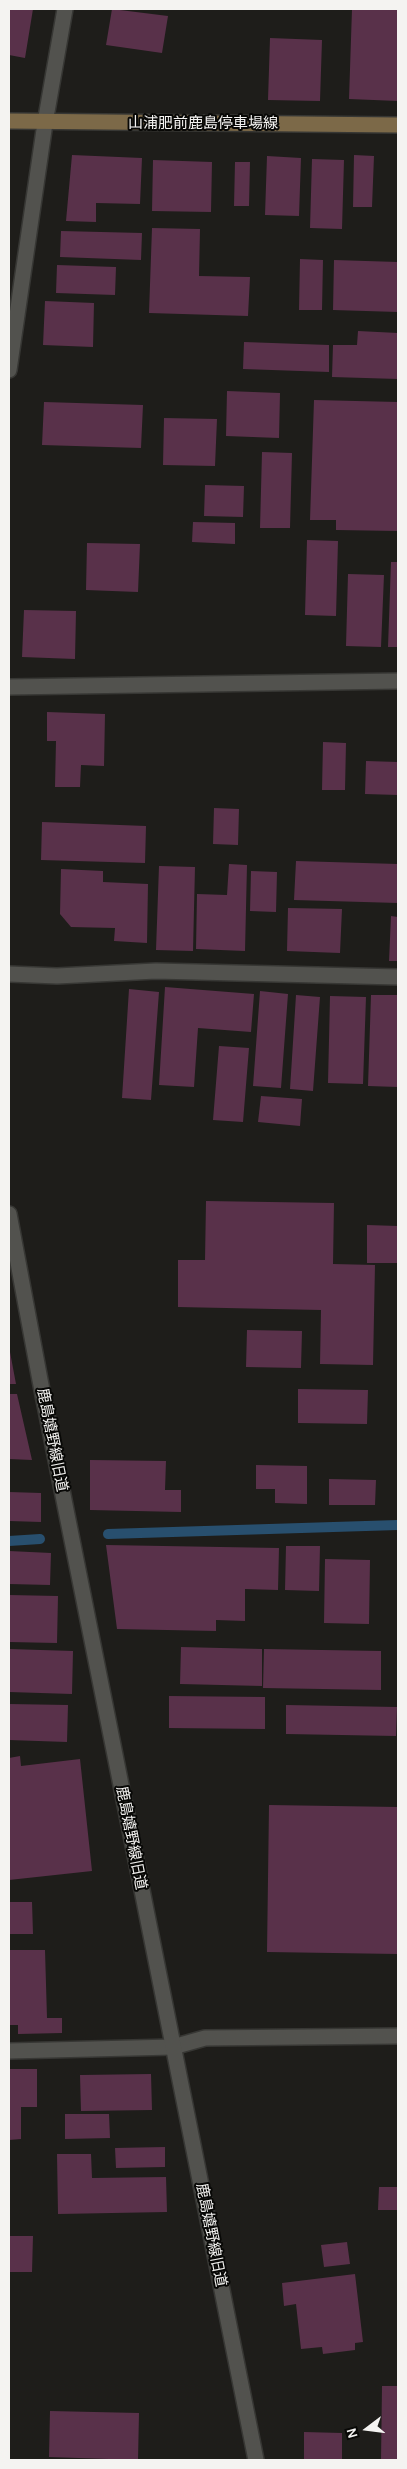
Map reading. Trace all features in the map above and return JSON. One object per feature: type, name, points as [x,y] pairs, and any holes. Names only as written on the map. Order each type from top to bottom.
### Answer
[{"type":"main road","name":"山浦肥前鹿島停車場線","points":[[9,121],[398,125]]},
{"type":"street","points":[[9,370],[45,122],[64,9]]},
{"type":"street","points":[[9,687],[398,681]]},
{"type":"street","points":[[9,974],[57,976],[156,971],[398,977]]},
{"type":"street","name":"鹿島嬉野線旧道","points":[[9,1214],[256,2460]]},
{"type":"street","points":[[9,2051],[173,2047],[205,2038],[398,2036]]},
{"type":"building","points":[[9,9],[33,9],[25,58],[9,55]]},
{"type":"building","points":[[112,9],[168,16],[162,53],[106,45]]},
{"type":"building","points":[[352,9],[398,9],[398,101],[349,99]]},
{"type":"building","points":[[270,38],[322,40],[320,101],[268,100]]},
{"type":"building","points":[[72,155],[142,158],[140,204],[96,203],[96,222],[66,221]]},
{"type":"building","points":[[354,155],[374,156],[372,207],[353,207]]},
{"type":"building","points":[[267,156],[301,158],[299,216],[265,215]]},
{"type":"building","points":[[312,159],[344,160],[342,229],[310,228]]},
{"type":"building","points":[[153,160],[212,162],[211,212],[152,211]]},
{"type":"building","points":[[235,162],[250,162],[249,206],[234,206]]},
{"type":"building","points":[[152,228],[200,229],[199,276],[250,277],[248,316],[149,313]]},
{"type":"building","points":[[61,231],[142,233],[141,260],[60,257]]},
{"type":"building","points":[[300,259],[323,260],[322,310],[299,310]]},
{"type":"building","points":[[334,260],[398,262],[398,312],[333,310]]},
{"type":"building","points":[[57,265],[116,267],[115,295],[56,293]]},
{"type":"building","points":[[45,301],[94,303],[93,347],[43,345]]},
{"type":"building","points":[[358,331],[398,333],[398,379],[332,377],[333,345],[357,345]]},
{"type":"building","points":[[244,342],[329,345],[329,372],[243,369]]},
{"type":"building","points":[[227,391],[280,393],[279,438],[226,436]]},
{"type":"building","points":[[314,400],[398,402],[398,531],[336,530],[336,520],[310,520]]},
{"type":"building","points":[[44,402],[143,405],[141,448],[42,445]]},
{"type":"building","points":[[164,418],[217,419],[215,466],[163,465]]},
{"type":"building","points":[[262,452],[292,453],[290,528],[260,528]]},
{"type":"building","points":[[205,485],[244,486],[243,517],[204,516]]},
{"type":"building","points":[[193,522],[235,523],[235,544],[192,542]]},
{"type":"building","points":[[307,540],[338,541],[336,616],[305,615]]},
{"type":"building","points":[[87,543],[140,544],[138,592],[86,590]]},
{"type":"building","points":[[391,562],[398,562],[398,647],[388,647]]},
{"type":"building","points":[[348,574],[384,575],[381,647],[346,646]]},
{"type":"building","points":[[24,610],[76,611],[75,659],[22,657]]},
{"type":"building","points":[[47,712],[105,714],[104,766],[81,765],[80,787],[55,787],[56,741],[47,741]]},
{"type":"building","points":[[323,742],[346,743],[345,790],[322,790]]},
{"type":"building","points":[[366,761],[398,762],[398,795],[365,794]]},
{"type":"building","points":[[214,808],[239,809],[238,845],[213,844]]},
{"type":"building","points":[[42,822],[146,826],[145,863],[41,860]]},
{"type":"building","points":[[296,861],[398,864],[398,903],[294,900]]},
{"type":"building","points":[[229,864],[247,865],[245,951],[196,949],[197,894],[227,895]]},
{"type":"building","points":[[159,866],[195,867],[193,951],[156,950]]},
{"type":"building","points":[[61,869],[103,871],[103,882],[148,884],[147,943],[114,941],[115,928],[71,927],[60,914]]},
{"type":"building","points":[[251,871],[277,872],[276,912],[250,911]]},
{"type":"building","points":[[288,908],[342,909],[340,953],[287,951]]},
{"type":"building","points":[[391,916],[398,917],[398,961],[389,961]]},
{"type":"building","points":[[165,987],[254,994],[251,1032],[198,1028],[194,1087],[159,1085]]},
{"type":"building","points":[[129,989],[159,992],[151,1100],[122,1098]]},
{"type":"building","points":[[260,991],[288,994],[281,1088],[253,1086]]},
{"type":"building","points":[[296,995],[320,997],[313,1091],[290,1089]]},
{"type":"building","points":[[371,995],[398,995],[398,1087],[368,1086]]},
{"type":"building","points":[[330,996],[366,997],[363,1084],[328,1083]]},
{"type":"building","points":[[219,1046],[249,1048],[243,1122],[213,1120]]},
{"type":"building","points":[[261,1096],[302,1099],[300,1126],[258,1122]]},
{"type":"building","points":[[206,1201],[334,1203],[333,1264],[375,1265],[373,1365],[320,1364],[321,1310],[178,1307],[178,1260],[205,1260]]},
{"type":"building","points":[[367,1225],[398,1226],[398,1263],[367,1263]]},
{"type":"building","points":[[247,1330],[302,1331],[301,1368],[246,1367]]},
{"type":"building","points":[[10,1352],[16,1384],[9,1384]]},
{"type":"building","points":[[298,1389],[368,1390],[367,1424],[298,1423]]},
{"type":"building","points":[[9,1394],[17,1394],[32,1460],[9,1459]]},
{"type":"building","points":[[90,1460],[166,1461],[165,1490],[181,1490],[181,1512],[90,1510]]},
{"type":"building","points":[[256,1465],[307,1466],[307,1504],[275,1503],[275,1489],[256,1489]]},
{"type":"building","points":[[329,1479],[376,1480],[375,1505],[329,1505]]},
{"type":"building","points":[[9,1492],[41,1493],[41,1522],[9,1521]]},
{"type":"building","points":[[106,1545],[279,1548],[278,1590],[245,1589],[245,1621],[216,1620],[216,1631],[117,1629]]},
{"type":"building","points":[[286,1546],[320,1546],[319,1591],[285,1590]]},
{"type":"building","points":[[9,1551],[51,1553],[50,1585],[9,1584]]},
{"type":"building","points":[[325,1559],[370,1560],[369,1624],[324,1623]]},
{"type":"building","points":[[9,1595],[58,1596],[57,1643],[9,1642]]},
{"type":"building","points":[[181,1647],[262,1649],[262,1686],[180,1684]]},
{"type":"building","points":[[9,1649],[73,1651],[72,1694],[9,1692]]},
{"type":"building","points":[[264,1649],[381,1651],[381,1690],[263,1688]]},
{"type":"building","points":[[169,1696],[265,1697],[265,1729],[169,1728]]},
{"type":"building","points":[[9,1704],[68,1705],[67,1742],[9,1740]]},
{"type":"building","points":[[286,1705],[397,1707],[396,1736],[286,1734]]},
{"type":"building","points":[[20,1756],[21,1766],[80,1759],[92,1871],[9,1880],[9,1758]]},
{"type":"building","points":[[269,1805],[398,1807],[398,1954],[267,1952]]},
{"type":"building","points":[[9,1902],[32,1902],[33,1934],[9,1934]]},
{"type":"building","points":[[9,1950],[45,1950],[47,2018],[62,2018],[62,2033],[18,2034],[18,2025],[9,2025]]},
{"type":"building","points":[[9,2069],[37,2069],[37,2107],[21,2107],[21,2139],[9,2140]]},
{"type":"building","points":[[151,2074],[152,2110],[81,2111],[80,2075]]},
{"type":"building","points":[[65,2114],[109,2114],[110,2138],[65,2139]]},
{"type":"building","points":[[165,2147],[165,2167],[116,2168],[115,2148]]},
{"type":"building","points":[[57,2154],[91,2154],[92,2178],[166,2177],[167,2212],[58,2214]]},
{"type":"building","points":[[379,2187],[398,2187],[398,2210],[378,2210]]},
{"type":"building","points":[[9,2236],[33,2236],[32,2272],[9,2272]]},
{"type":"building","points":[[347,2242],[350,2264],[324,2267],[321,2245]]},
{"type":"building","points":[[355,2274],[363,2342],[355,2343],[355,2350],[323,2354],[322,2347],[301,2349],[296,2304],[284,2306],[282,2283]]},
{"type":"building","points":[[382,2386],[398,2386],[398,2460],[381,2460]]},
{"type":"building","points":[[50,2411],[139,2413],[138,2460],[49,2457]]},
{"type":"building","points":[[304,2432],[342,2433],[342,2460],[304,2460]]},
{"type":"waterway","points":[[108,1534],[398,1525]]},
{"type":"waterway","points":[[9,1541],[40,1539]]}]
